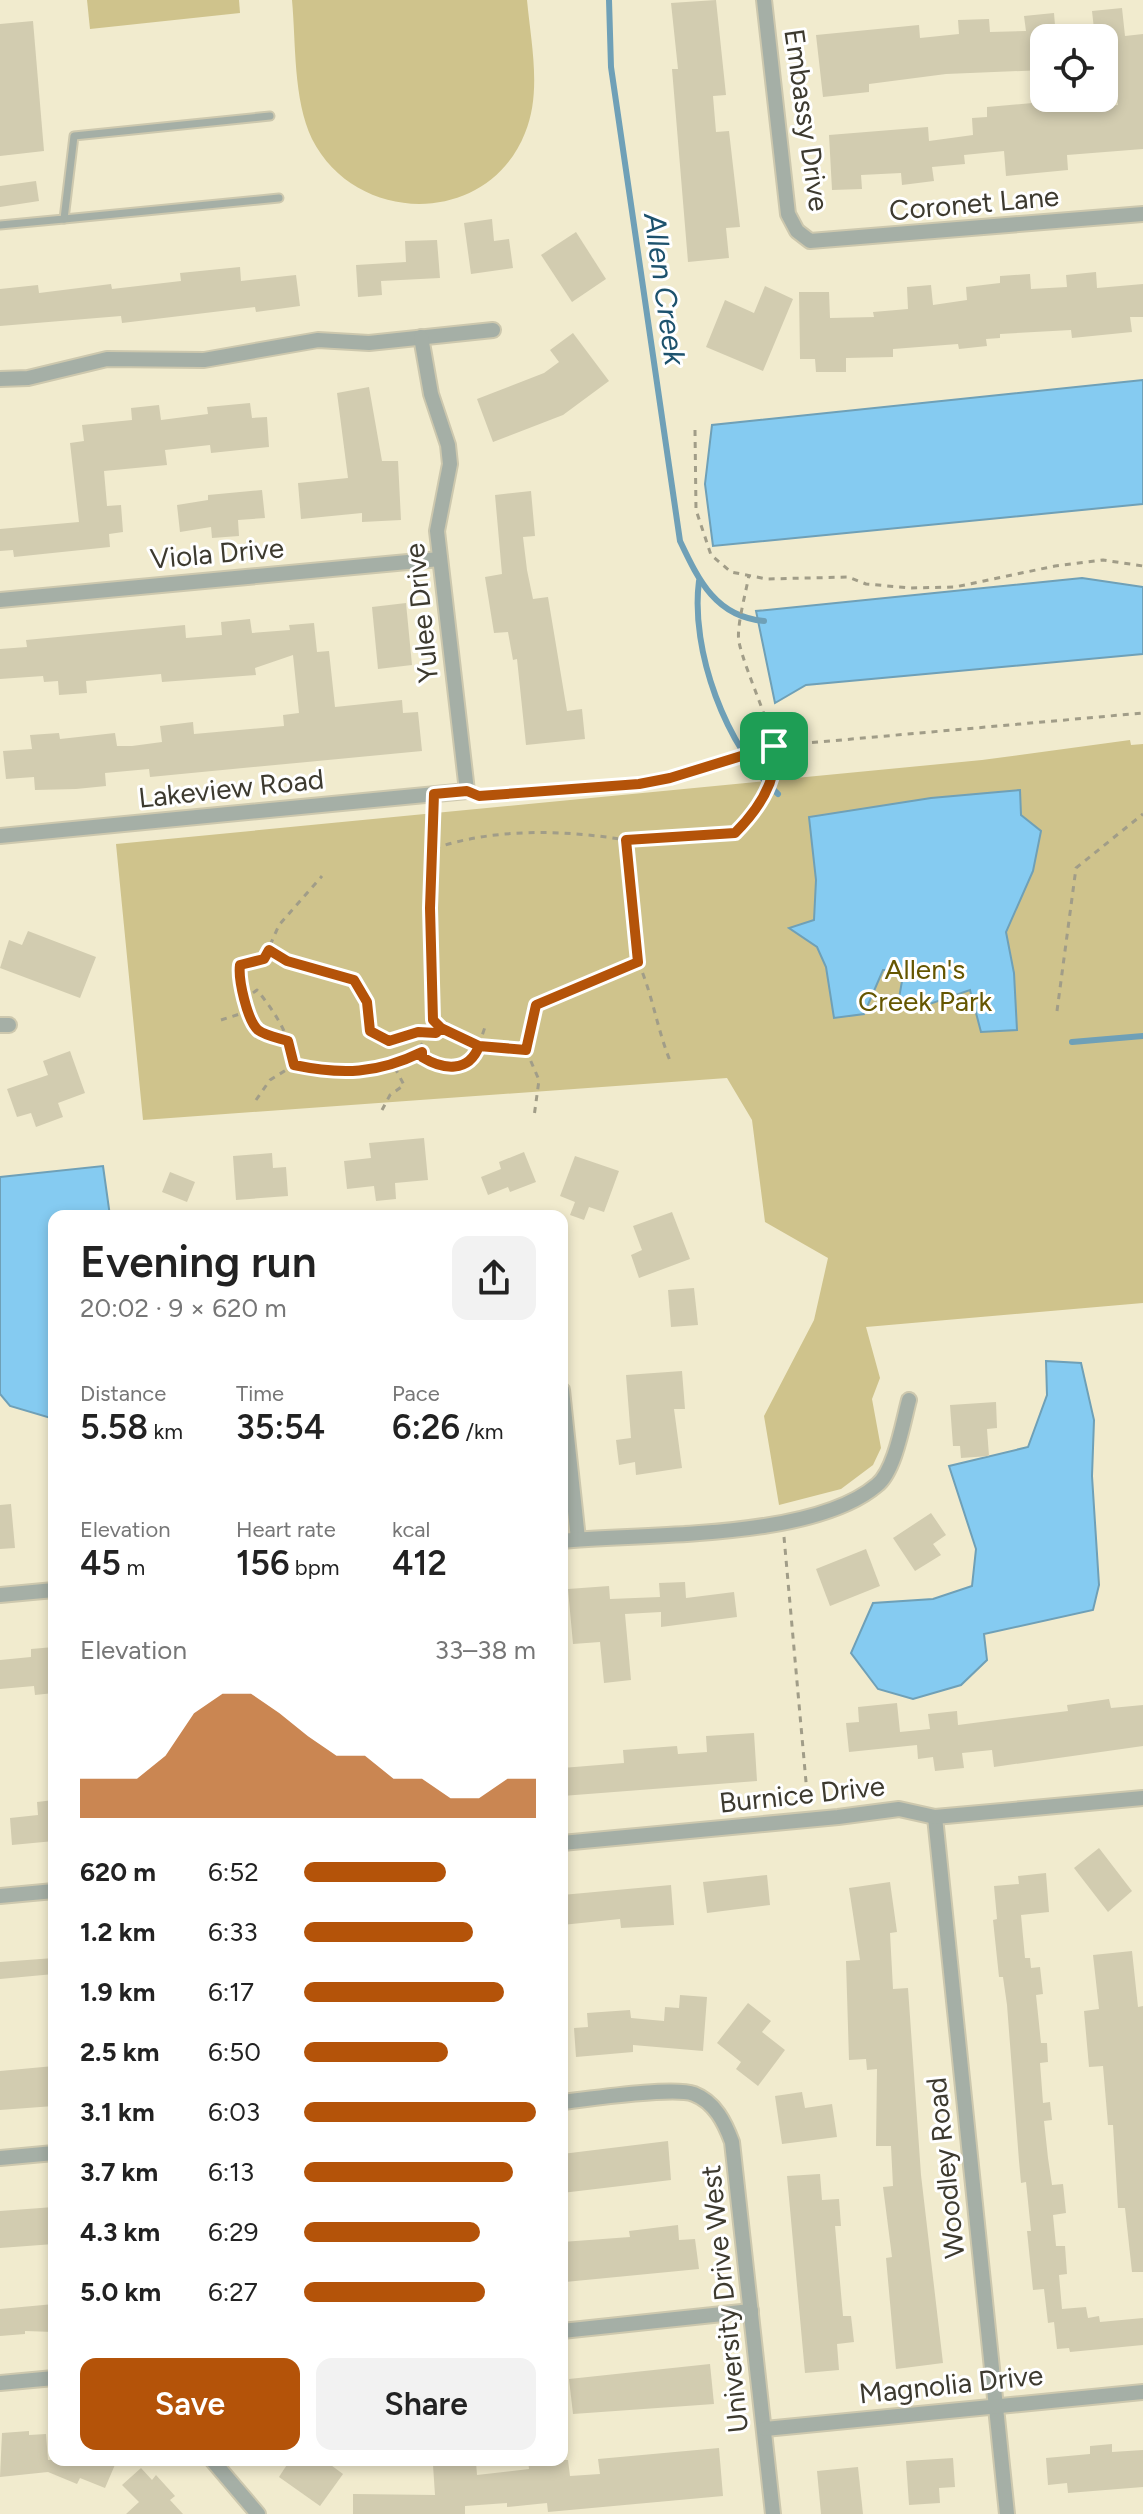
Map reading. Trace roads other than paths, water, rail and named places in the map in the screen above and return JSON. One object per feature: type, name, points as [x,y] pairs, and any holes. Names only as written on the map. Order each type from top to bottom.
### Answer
[{"type":"street","name":"Embassy Drive","points":[[764,0],[788,214],[797,231],[810,241]]},
{"type":"street","name":"Coronet Lane","points":[[810,241],[1143,214]]},
{"type":"street","points":[[0,379],[28,378],[107,359],[204,360],[318,340],[369,343],[493,330]]},
{"type":"street","name":"Yulee Drive","points":[[421,337],[431,394],[448,445],[450,464],[437,531],[467,791]]},
{"type":"street","name":"Viola Drive","points":[[0,600],[440,559]]},
{"type":"street","name":"Lakeview Road","points":[[0,836],[467,791]]},
{"type":"street","points":[[568,1540],[721,1530],[783,1522],[842,1508],[880,1484],[896,1448],[909,1400]]},
{"type":"street","points":[[568,1446],[578,1539]]},
{"type":"street","points":[[0,1595],[48,1591]]},
{"type":"street","name":"Burnice Drive","points":[[568,1842],[899,1809],[935,1817],[1143,1798]]},
{"type":"street","name":"Woodley Road","points":[[935,1817],[1007,2514]]},
{"type":"street","points":[[0,1896],[48,1892]]},
{"type":"street","name":"University Drive West","points":[[568,2101],[638,2094],[693,2094],[722,2117],[732,2142],[773,2514]]},
{"type":"street","points":[[0,2158],[48,2154]]},
{"type":"street","points":[[568,2330],[751,2311]]},
{"type":"street","points":[[0,2383],[48,2379]]},
{"type":"street","name":"Magnolia Drive","points":[[765,2429],[1143,2392]]},
{"type":"street","points":[[217,2466],[258,2514]]},
{"type":"lane","points":[[64,219],[74,136],[270,116]]},
{"type":"lane","points":[[0,225],[279,198]]},
{"type":"water","points":[[1143,380],[1143,504],[713,546],[705,484],[712,425]]},
{"type":"water","points":[[1082,578],[1143,587],[1143,654],[806,685],[775,703],[756,611]]},
{"type":"water","points":[[1020,790],[1021,815],[1041,831],[1033,871],[1006,932],[1014,973],[1017,1030],[981,1032],[970,990],[918,1008],[899,998],[904,970],[883,970],[864,1014],[834,1018],[826,967],[817,947],[789,928],[814,920],[816,880],[809,817],[931,798]]},
{"type":"water","points":[[103,1166],[109,1210],[48,1210],[48,1417],[10,1406],[0,1394],[0,1177]]},
{"type":"water","points":[[1046,1361],[1081,1363],[1094,1420],[1092,1476],[1099,1585],[1093,1610],[984,1634],[987,1660],[961,1685],[913,1699],[878,1689],[851,1653],[873,1603],[933,1599],[972,1586],[976,1549],[949,1466],[1028,1447],[1047,1395]]},
{"type":"waterway","name":"Allen Creek","points":[[609,0],[611,67],[680,541],[702,583],[721,604],[747,618],[764,621]]},
{"type":"waterway","name":"Allen Creek","points":[[699,581],[700,637],[716,696],[742,751],[778,794]]},
{"type":"waterway","name":"Allen Creek","points":[[1072,1042],[1143,1036]]},
{"type":"park label","name":"Allen's Creek Park","points":[[925,985]]}]
